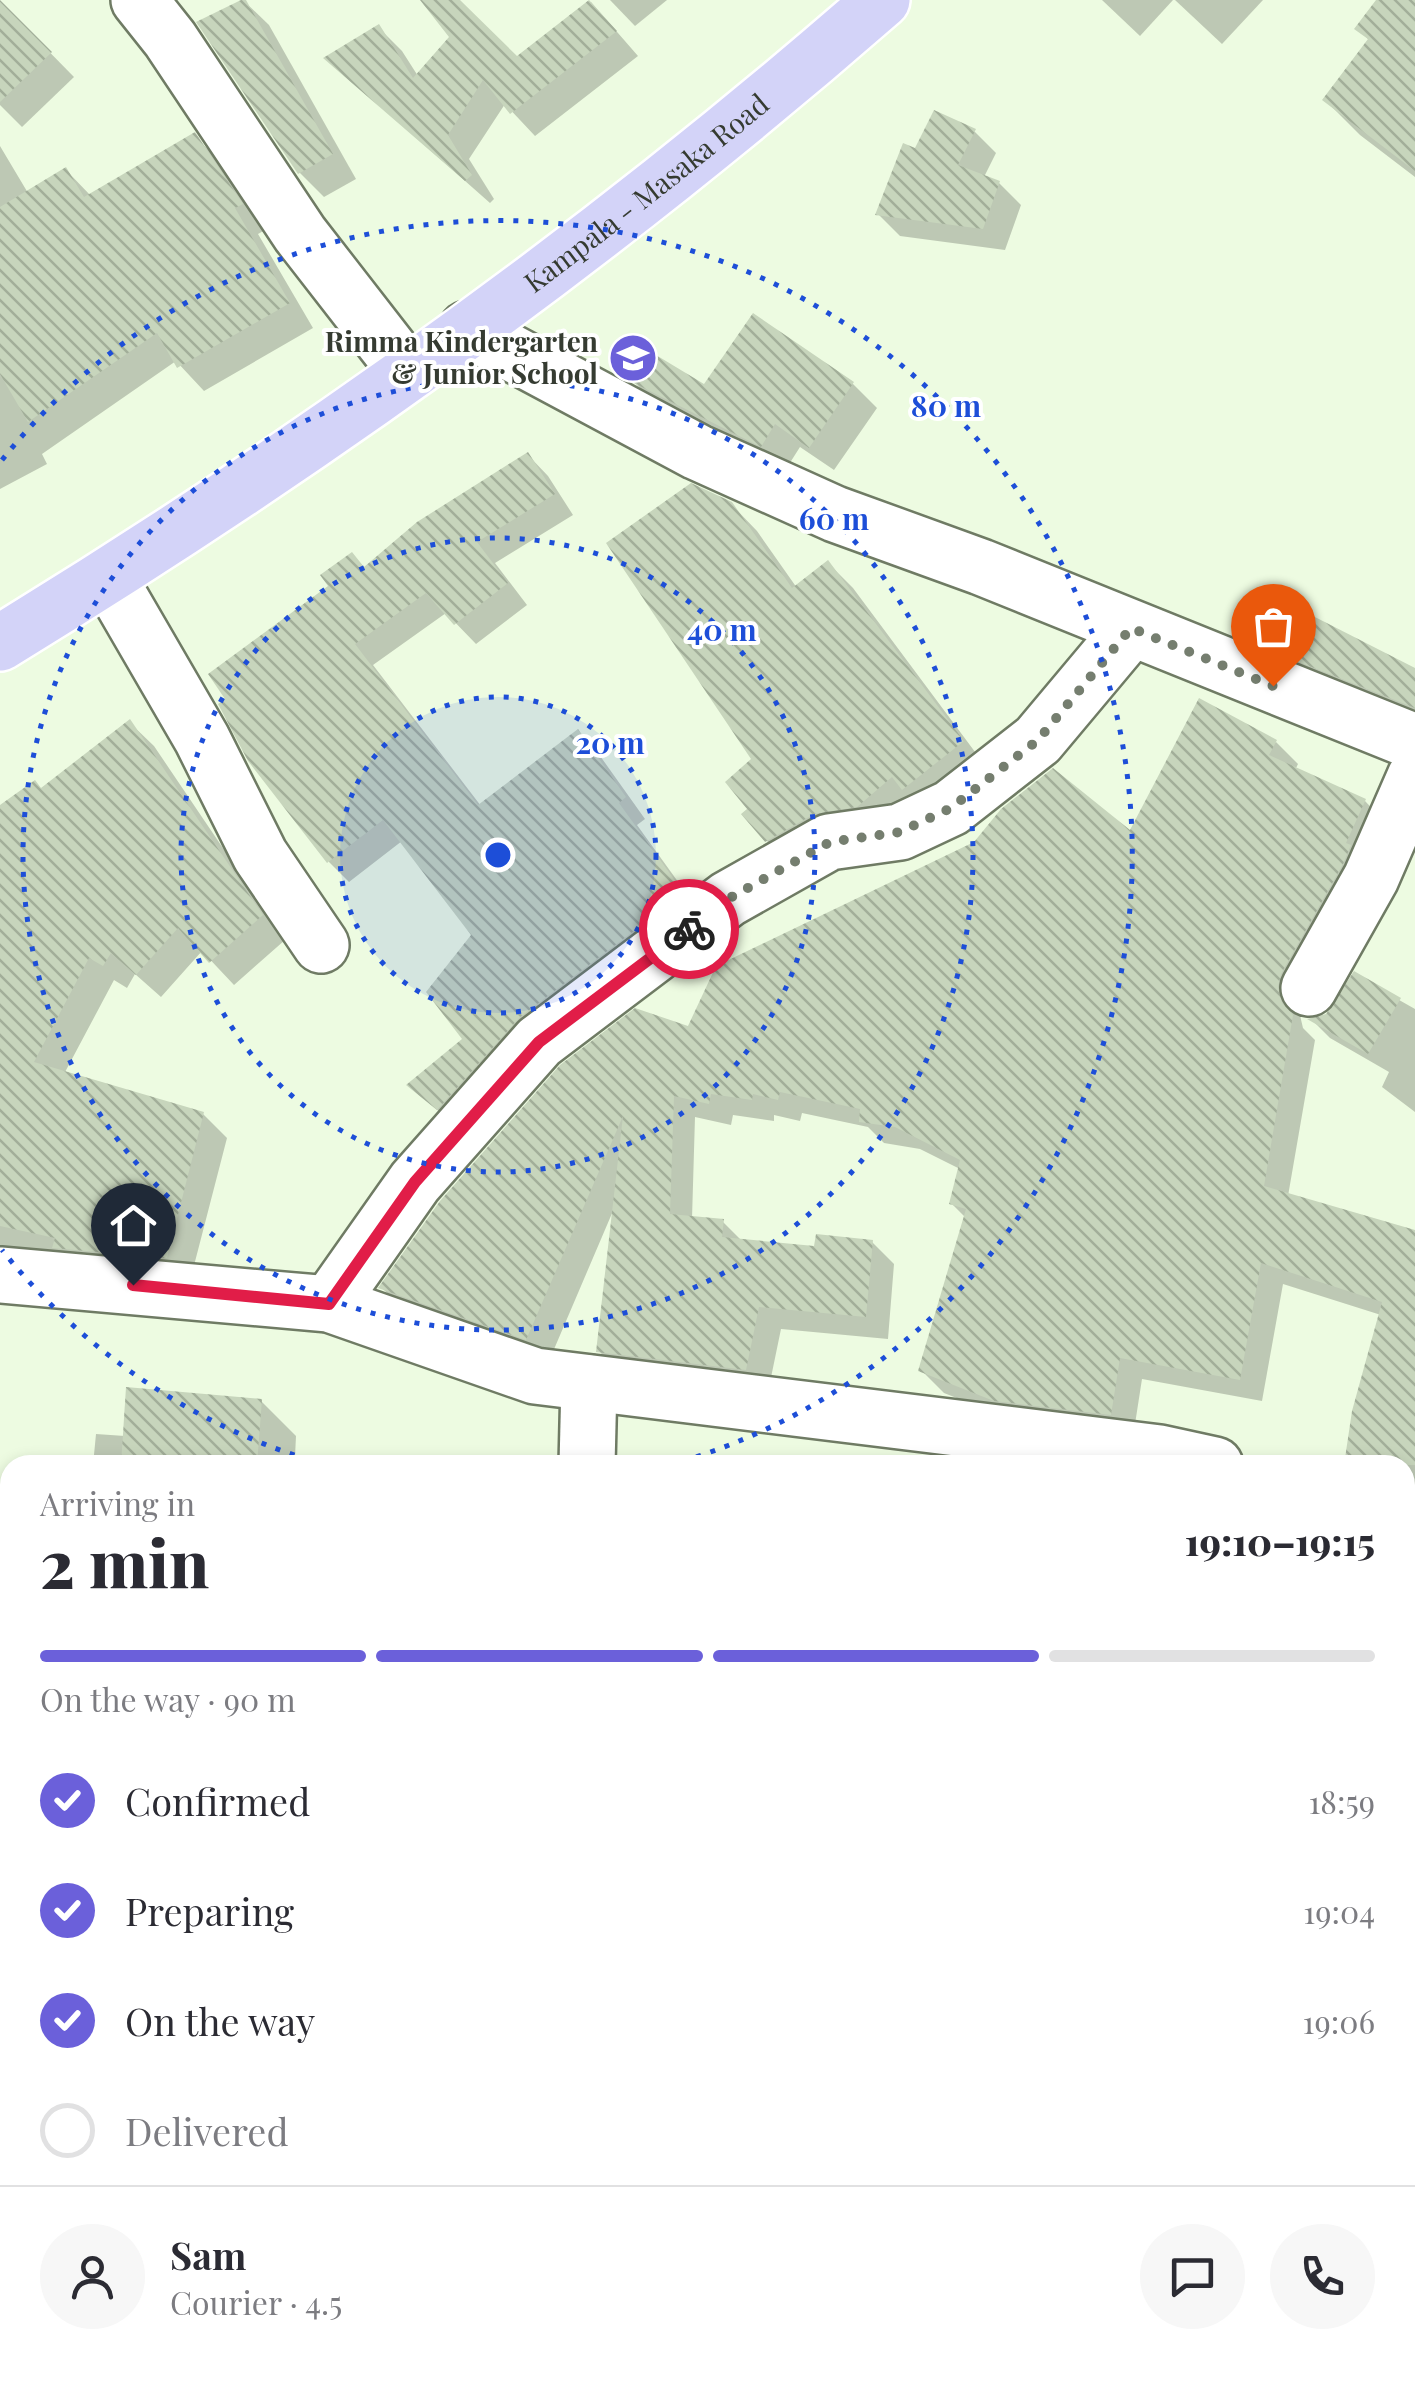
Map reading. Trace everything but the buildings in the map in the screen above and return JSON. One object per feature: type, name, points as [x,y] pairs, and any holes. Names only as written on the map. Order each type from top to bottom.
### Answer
[{"type":"main road","name":"Kampala - Masaka Road","points":[[0,644],[108,578],[408,372],[757,110],[882,0]]},
{"type":"street","points":[[139,0],[170,39],[300,234],[408,372]]},
{"type":"street","points":[[467,328],[732,467],[835,514],[1415,742]]},
{"type":"street","points":[[108,578],[202,739],[260,855],[321,945]]},
{"type":"street","points":[[329,1304],[415,1182],[539,1042],[728,899],[812,851],[830,842],[900,832],[951,808],[1038,740],[1131,628]]},
{"type":"street","points":[[1309,988],[1371,878],[1415,777]]},
{"type":"street","points":[[0,1274],[329,1304],[535,1376],[1166,1455]]},
{"type":"street","points":[[588,1455],[590,1383]]},
{"type":"way so far","points":[[689,929],[728,899],[830,842],[900,832],[951,808],[1038,740],[1131,628],[1273,686]]},
{"type":"place","name":"Rimma Kindergarten & Junior School","points":[[633,358]]},
{"type":"route","points":[[133,1285],[329,1304],[415,1182],[539,1042],[689,929]]}]
